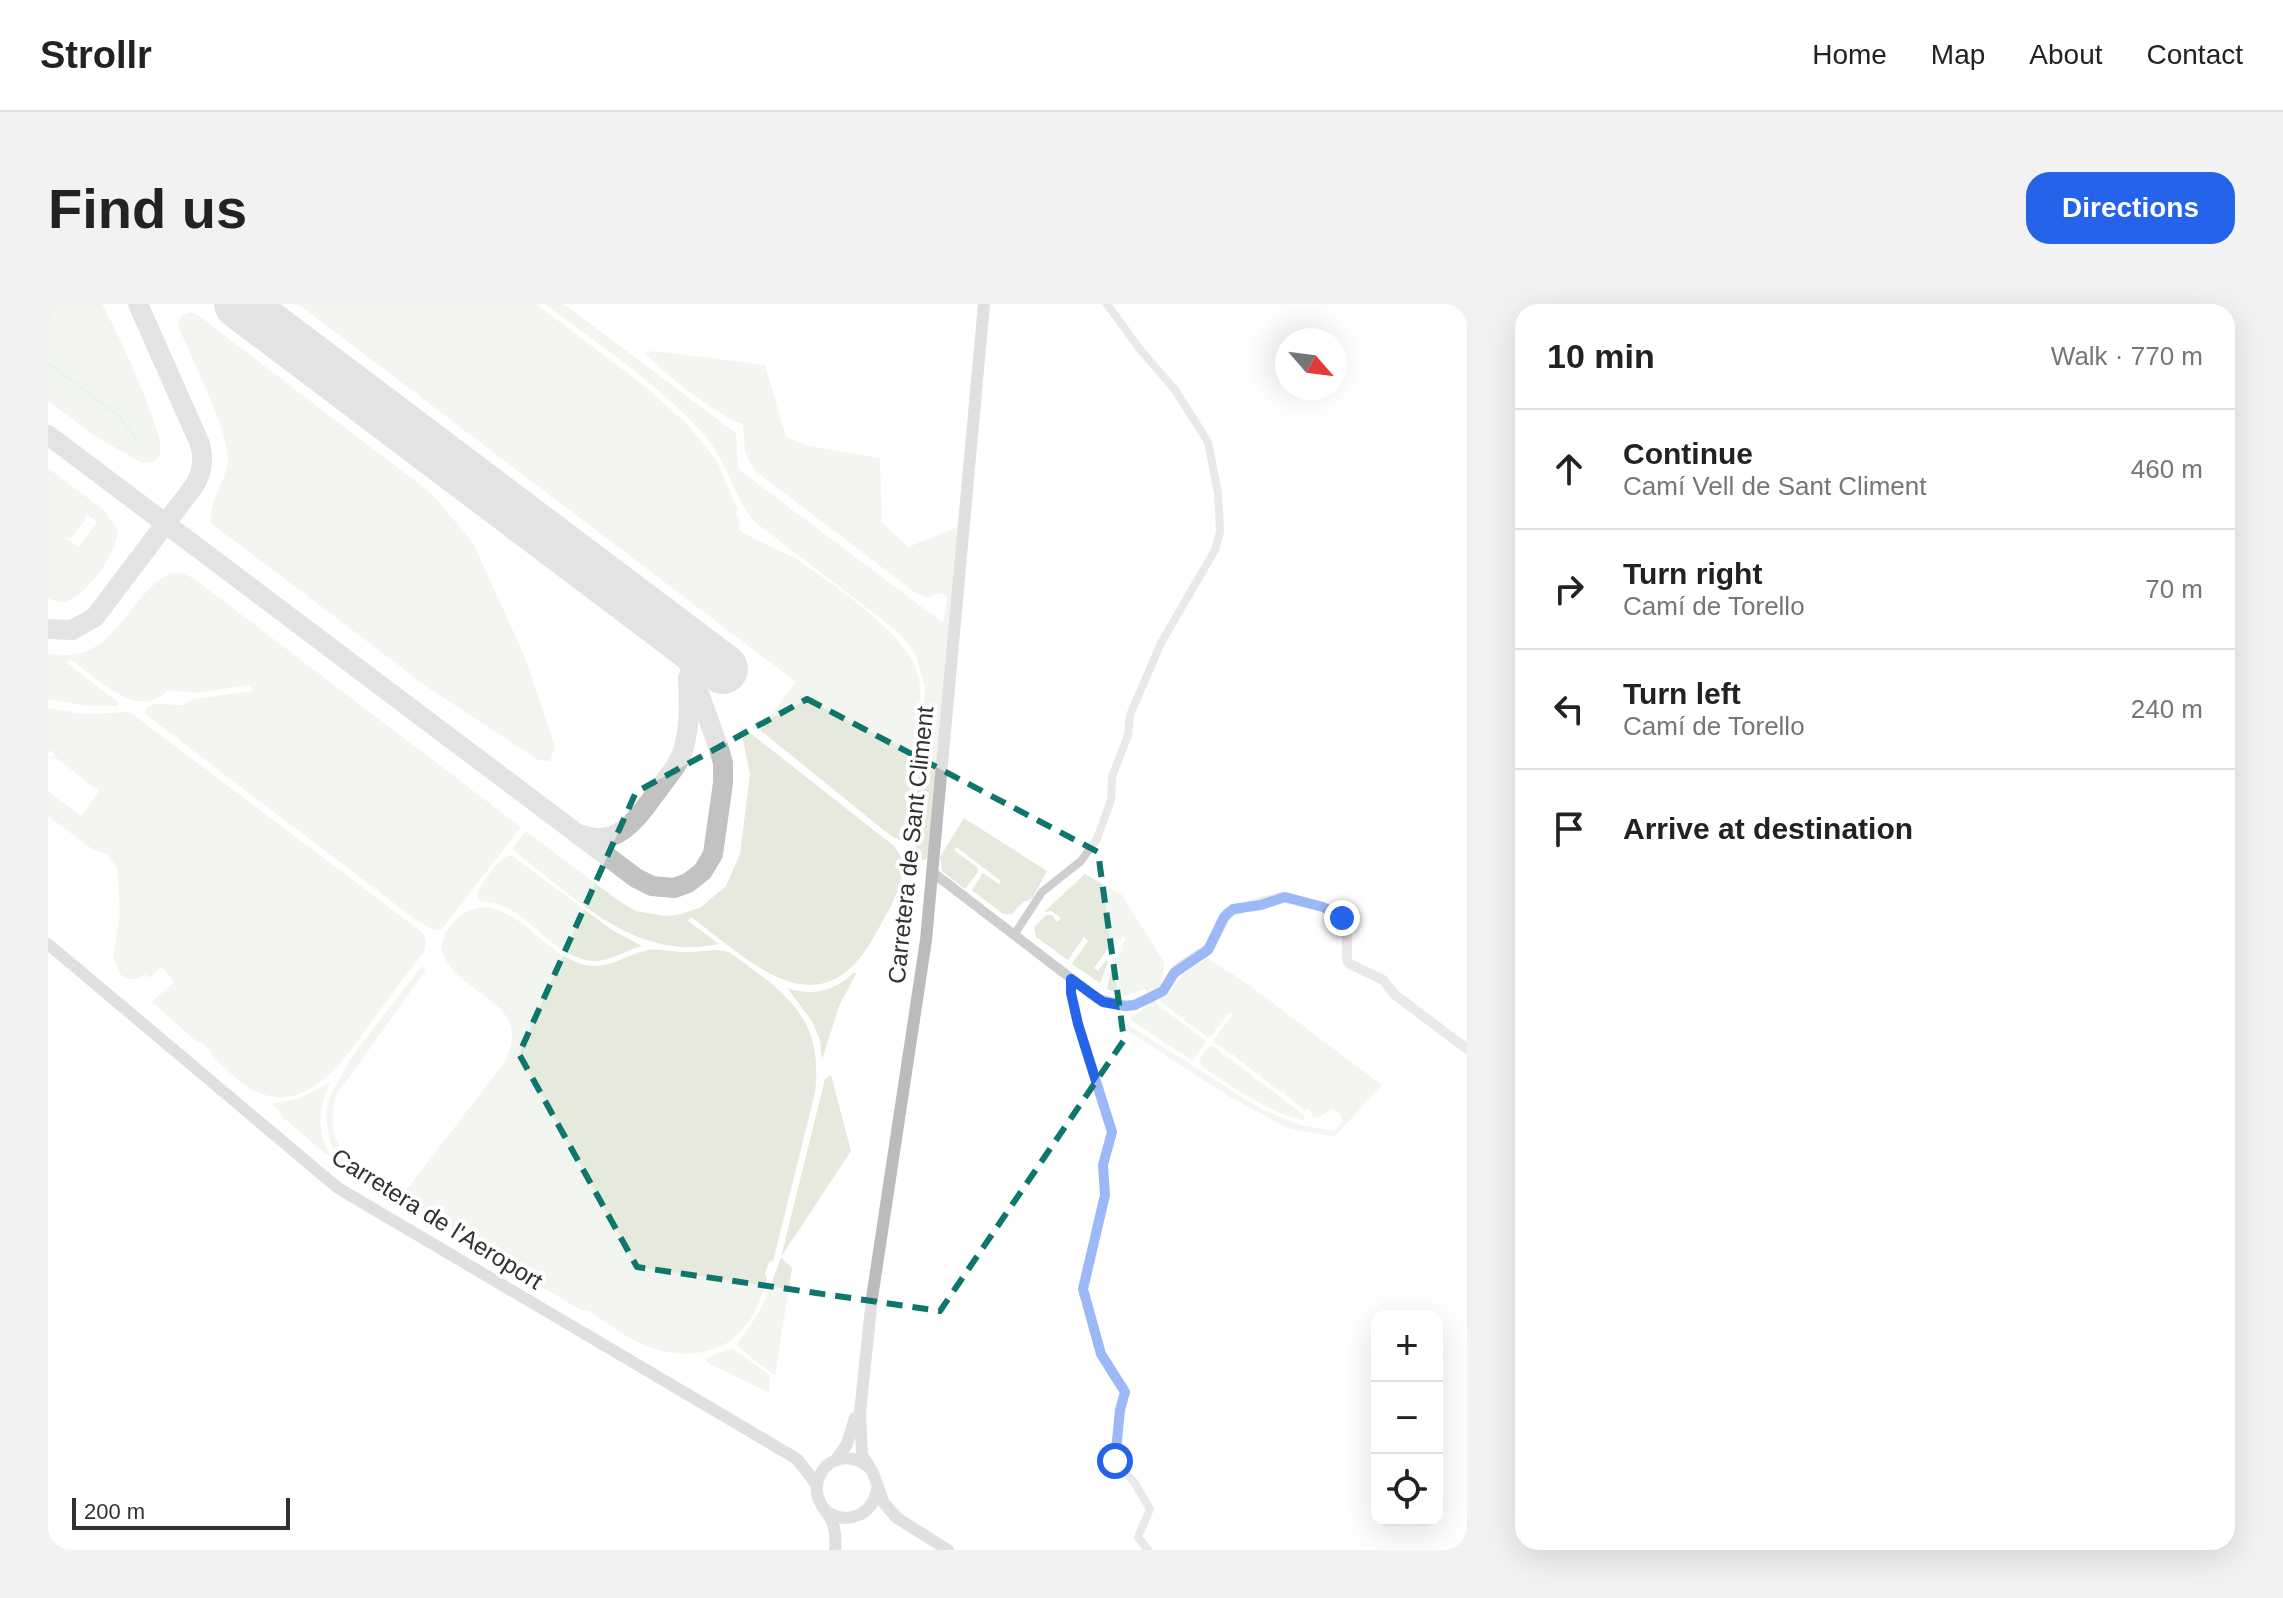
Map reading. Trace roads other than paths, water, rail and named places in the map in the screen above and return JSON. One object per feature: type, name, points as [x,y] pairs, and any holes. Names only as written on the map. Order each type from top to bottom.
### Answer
[{"type":"main road","name":"Carretera de Sant Climent","points":[[861,1388],[922,974],[984,304]]},
{"type":"main road","points":[[48,938],[138,1018]]},
{"type":"main road","name":"Carretera de l'Aeroport","points":[[48,944],[338,1188],[797,1459],[817,1485]]},
{"type":"main road","points":[[837,1550],[827,1512],[818,1498],[817,1485],[820,1473],[834,1461],[850,1437],[861,1388]]},
{"type":"main road","points":[[861,1388],[860,1448],[888,1509],[907,1525],[948,1550]]},
{"type":"main road","name":"Carretera de l'Aeroport","points":[[797,1459],[834,1461]]},
{"type":"main road","points":[[834,1461],[857,1460],[869,1468]]},
{"type":"main road","points":[[837,1550],[843,1536],[875,1500],[877,1487]]},
{"type":"main road","points":[[827,1512],[842,1518],[878,1514],[907,1525]]},
{"type":"street","points":[[1014,935],[1042,892],[1081,861],[1097,839],[1111,800],[1114,772],[1128,735],[1130,715],[1157,651],[1215,550],[1220,532],[1218,493],[1206,437],[1175,390],[1107,304]]},
{"type":"street","points":[[932,872],[1103,1002],[1125,1006],[1138,1004],[1163,991],[1174,973],[1208,950],[1228,912],[1285,897],[1323,907],[1342,918],[1350,964],[1383,980],[1394,994],[1467,1049]]},
{"type":"street","points":[[1071,979],[1078,1024],[1112,1132],[1103,1165],[1105,1195],[1083,1289],[1101,1354],[1125,1392],[1115,1461],[1134,1482],[1150,1509],[1138,1537],[1148,1550]]},
{"type":"waterway","points":[[48,363],[119,416],[141,445]]}]
